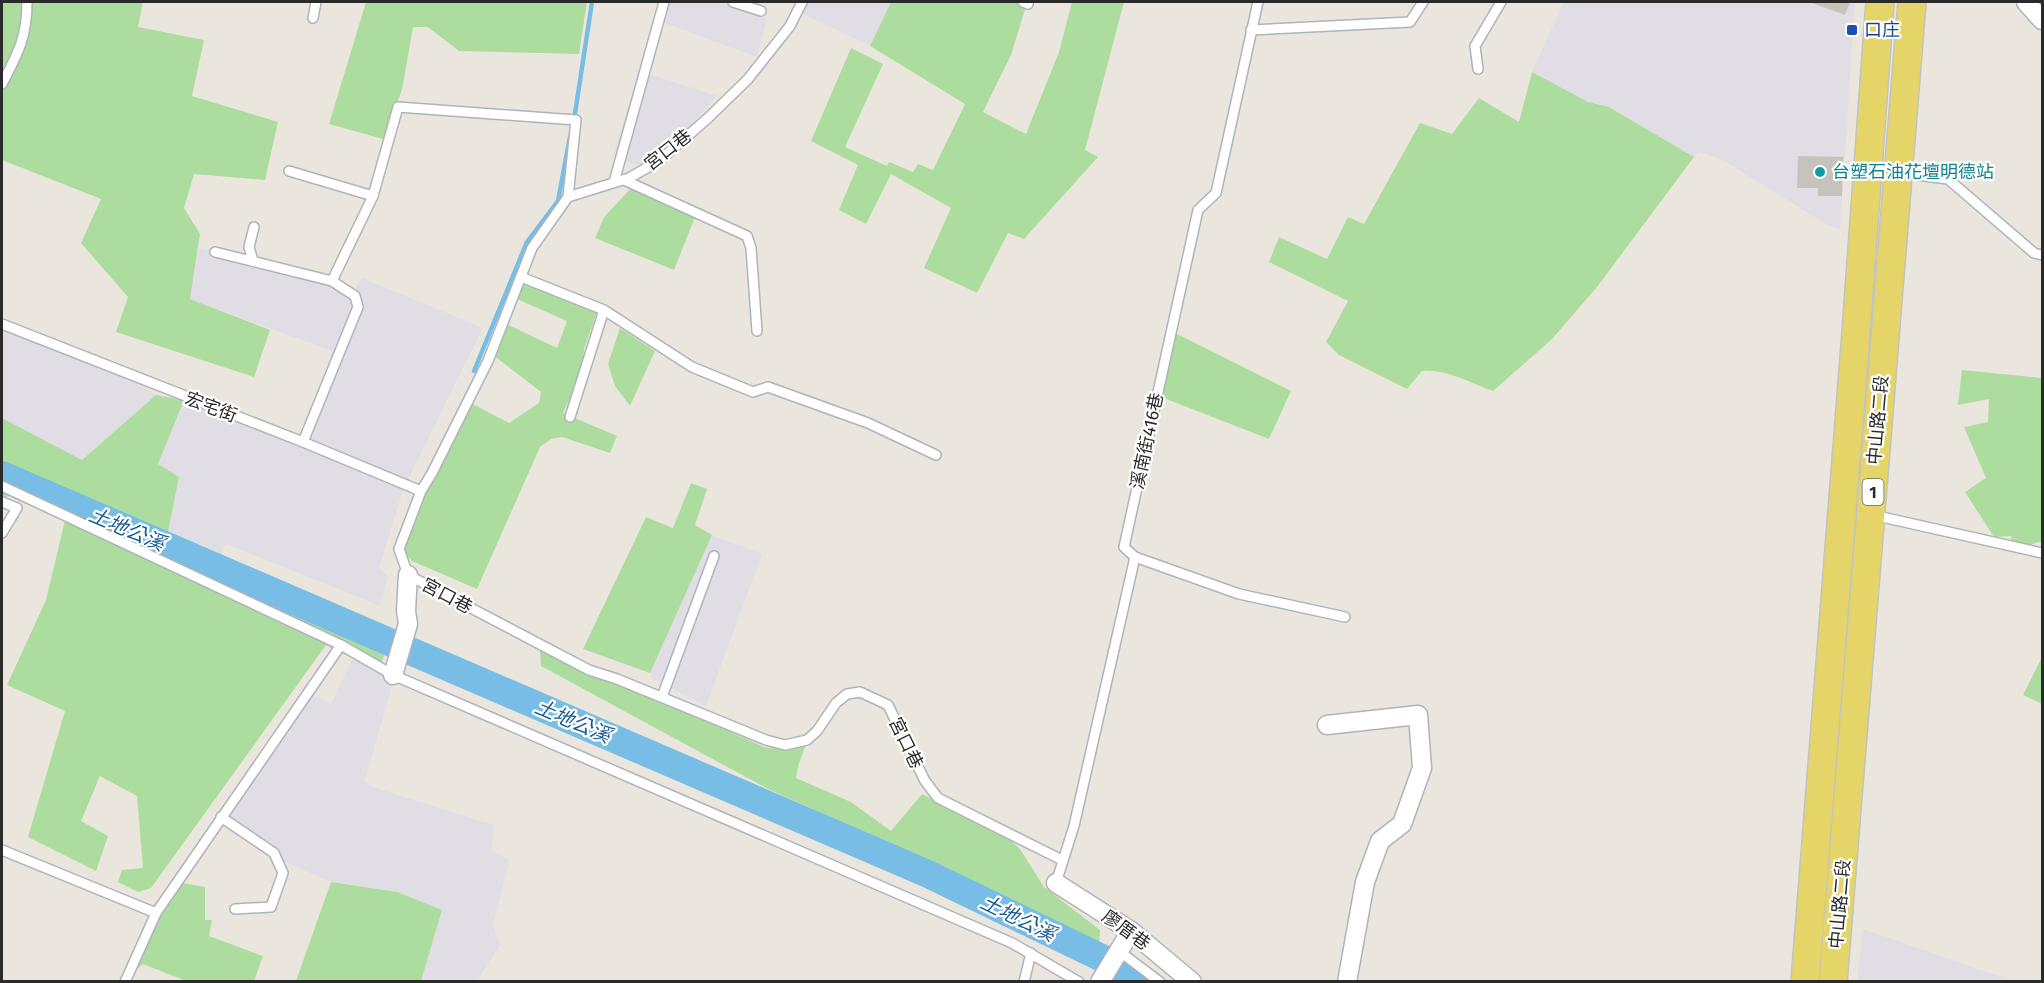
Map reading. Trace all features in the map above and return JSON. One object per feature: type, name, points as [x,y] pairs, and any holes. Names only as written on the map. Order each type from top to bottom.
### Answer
[{"type":"main road","name":"中山路二段","points":[[1805,981],[1880,2]]},
{"type":"main road","name":"中山路二段","points":[[1833,981],[1912,2]]},
{"type":"street","points":[[2026,2],[2043,20]]},
{"type":"street","points":[[395,667],[408,624],[406,611],[408,575]]},
{"type":"street","points":[[1327,725],[1418,715],[1422,768],[1402,824],[1380,841],[1365,882],[1347,981]]},
{"type":"street","name":"廖厝巷","points":[[1056,883],[1131,931],[1192,981]]},
{"type":"street","points":[[1100,981],[1131,931]]},
{"type":"lane","points":[[2,84],[21,47],[27,21],[27,2]]},
{"type":"lane","points":[[313,18],[316,2]]},
{"type":"lane","points":[[614,182],[664,2]]},
{"type":"lane","points":[[733,2],[761,11]]},
{"type":"lane","name":"宮口巷","points":[[802,2],[790,26],[747,79],[659,161],[624,180],[568,197],[532,248],[488,361],[432,473],[420,491],[399,549],[408,575],[589,670],[766,740],[785,745],[807,740],[818,731],[836,703],[847,694],[860,693],[888,705],[925,782],[938,798],[1062,860]]},
{"type":"lane","name":"溪南街416巷","points":[[1056,883],[1074,826],[1134,557],[1124,547],[1198,210],[1216,193],[1257,2]]},
{"type":"lane","points":[[1251,30],[1410,22],[1423,2]]},
{"type":"lane","points":[[1478,69],[1475,46],[1502,2]]},
{"type":"lane","points":[[332,281],[373,196],[398,107],[576,120],[568,197]]},
{"type":"lane","points":[[289,171],[373,196]]},
{"type":"lane","points":[[1898,173],[1948,179],[2034,253],[2043,255]]},
{"type":"lane","points":[[624,180],[747,236],[751,248],[757,331]]},
{"type":"lane","points":[[253,261],[249,247],[254,227]]},
{"type":"lane","points":[[215,252],[332,281],[355,296],[358,307],[303,442]]},
{"type":"lane","points":[[521,277],[604,310],[692,367],[753,392],[768,387],[868,423],[936,455]]},
{"type":"lane","points":[[570,417],[604,310]]},
{"type":"lane","name":"宏宅街","points":[[2,324],[25,335],[303,442],[420,491]]},
{"type":"lane","points":[[2,486],[606,766],[1002,939],[1079,981]]},
{"type":"lane","points":[[2,502],[17,508],[2,533]]},
{"type":"lane","points":[[1871,514],[2043,553]]},
{"type":"lane","points":[[662,697],[714,556]]},
{"type":"lane","points":[[1134,557],[1239,594],[1345,617]]},
{"type":"lane","points":[[125,981],[133,968],[156,913],[341,645]]},
{"type":"lane","points":[[221,818],[274,852],[283,873],[271,907],[235,909]]},
{"type":"lane","points":[[2,850],[156,913]]},
{"type":"lane","points":[[1119,951],[1160,981]]},
{"type":"lane","points":[[1024,981],[1031,953]]},
{"type":"shaded area","points":[[659,2],[721,2],[767,18],[757,57],[654,19]]},
{"type":"shaded area","points":[[802,2],[891,2],[870,46],[799,12]]},
{"type":"shaded area","points":[[1564,2],[1855,2],[1840,229],[1826,224],[1721,159],[1699,152],[1694,157],[1609,107],[1588,102],[1532,72]]},
{"type":"shaded area","points":[[639,71],[717,96],[689,127],[639,166],[613,156]]},
{"type":"shaded area","points":[[199,248],[355,289],[362,278],[483,328],[403,490],[379,568],[388,576],[380,606],[227,544],[215,562],[167,537],[179,478],[158,464],[184,400],[304,440],[332,351],[190,299]]},
{"type":"shaded area","points":[[2,324],[128,377],[156,395],[82,460],[2,418]]},
{"type":"shaded area","points":[[712,535],[762,554],[706,706],[653,679],[650,673]]},
{"type":"shaded area","points":[[353,658],[394,679],[365,780],[370,786],[493,825],[492,851],[509,860],[493,926],[500,945],[477,981],[421,981],[442,910],[397,892],[331,882],[279,859],[222,816],[307,692],[331,704]]},
{"type":"shaded area","points":[[1863,929],[2012,981],[1857,981]]},
{"type":"green space","points":[[2,2],[143,2],[138,27],[204,40],[192,96],[278,122],[265,180],[194,174],[184,208],[200,234],[190,299],[270,330],[254,377],[116,332],[128,297],[81,243],[101,199],[2,160]]},
{"type":"green space","points":[[366,2],[587,2],[579,54],[459,51],[428,27],[413,27],[402,90],[383,139],[329,124]]},
{"type":"green space","points":[[891,2],[1027,3],[1011,55],[983,112],[1026,134],[1059,52],[1072,2],[1124,2],[1085,150],[1098,157],[1024,239],[1008,233],[977,293],[924,268],[951,208],[891,174],[866,224],[839,210],[858,165],[811,141],[851,48],[883,64],[845,147],[887,166],[889,162],[913,172],[918,164],[933,170],[965,104],[870,46]]},
{"type":"green space","points":[[1532,72],[1588,102],[1609,107],[1694,157],[1597,287],[1552,339],[1493,391],[1449,374],[1431,371],[1422,371],[1407,389],[1339,355],[1326,342],[1348,301],[1269,262],[1279,237],[1327,259],[1348,217],[1364,224],[1420,123],[1452,134],[1479,98],[1519,122]]},
{"type":"green space","points":[[636,183],[697,212],[674,270],[595,238],[604,217]]},
{"type":"green space","points":[[523,279],[569,294],[597,312],[584,349],[582,372],[563,413],[617,436],[610,453],[562,437],[551,439],[540,447],[477,589],[412,561],[404,553],[401,545],[416,494],[467,401],[509,423],[539,403],[541,392],[488,351],[500,321],[557,348],[567,321],[510,296]]},
{"type":"green space","points":[[620,328],[655,351],[630,406],[615,386],[608,364]]},
{"type":"green space","points":[[1171,331],[1291,391],[1269,439],[1156,395]]},
{"type":"green space","points":[[1962,370],[2042,378],[2042,543],[2012,551],[2011,536],[1994,537],[1965,492],[1986,478],[1964,427],[1988,422],[1989,399],[1958,405]]},
{"type":"green space","points":[[156,395],[184,400],[158,464],[179,477],[167,537],[387,647],[379,671],[326,645],[151,888],[138,892],[118,882],[122,870],[143,868],[137,796],[100,776],[81,821],[108,836],[96,871],[28,837],[65,711],[7,685],[46,600],[66,516],[18,494],[2,498],[2,418],[82,460]]},
{"type":"green space","points":[[691,483],[707,489],[695,525],[712,535],[650,673],[583,649],[646,517],[673,528]]},
{"type":"green space","points":[[540,650],[576,662],[764,747],[781,749],[807,742],[796,778],[851,802],[891,831],[922,794],[1006,836],[1020,849],[1044,887],[1100,930],[1099,946],[1009,898],[768,789],[541,666]]},
{"type":"green space","points":[[2042,657],[2042,704],[2023,695]]},
{"type":"green space","points":[[177,882],[205,887],[205,920],[212,920],[209,936],[263,956],[254,981],[186,981],[143,964],[124,981]]},
{"type":"green space","points":[[331,882],[397,892],[442,910],[421,981],[296,981]]},
{"type":"building","points":[[1813,2],[1850,2],[1845,15]]},
{"type":"building","name":"台塑石油花壇明德站","points":[[1798,156],[1843,157],[1842,196],[1818,196],[1818,188],[1797,188]]},
{"type":"waterway","points":[[574,120],[592,2]]},
{"type":"waterway","points":[[474,371],[527,242],[558,201],[570,137]]},
{"type":"waterway","name":"土地公溪","points":[[2,475],[928,874],[1106,960],[1137,982]]},
{"type":"place","name":"口庄","points":[[1852,30]]},
{"type":"place","name":"台塑石油花壇明德站","points":[[1820,172]]}]
